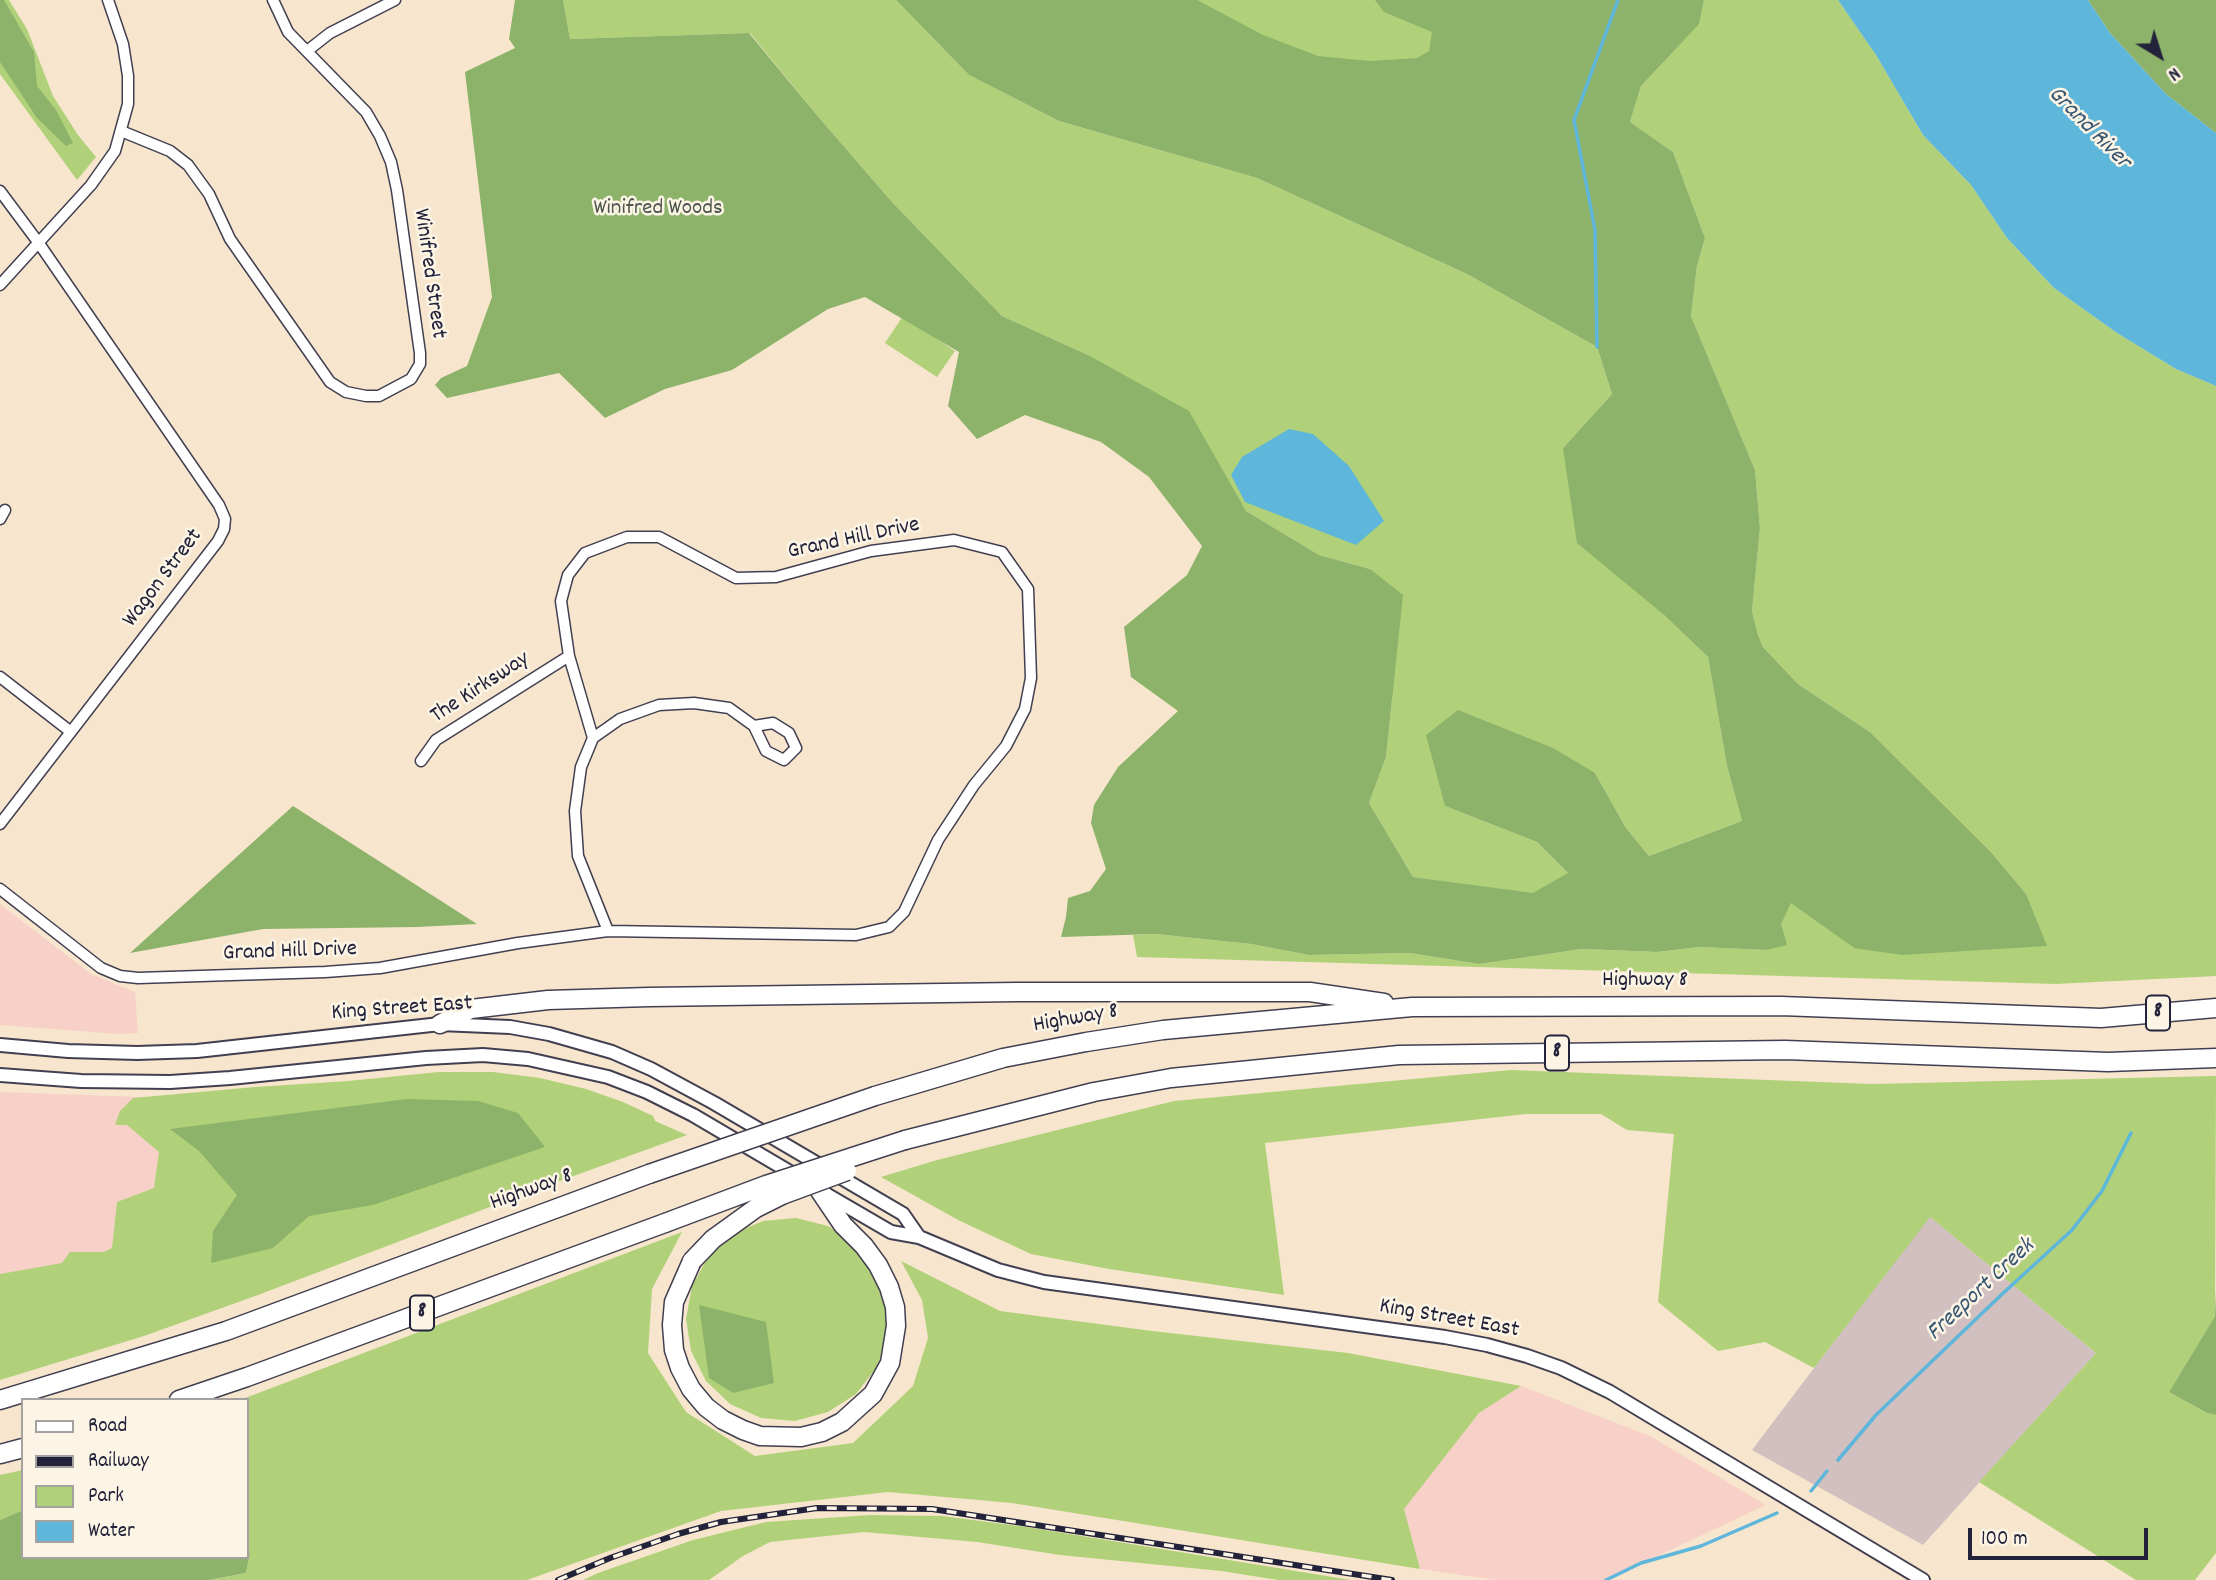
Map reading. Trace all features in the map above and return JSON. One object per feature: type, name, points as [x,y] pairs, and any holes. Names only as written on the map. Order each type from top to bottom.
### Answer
[{"type":"highway","points":[[440,1024],[471,1009],[548,1000],[662,997],[1030,992],[1310,992],[1412,1007]]},
{"type":"highway","name":"Highway 8","points":[[0,1400],[226,1331],[649,1174],[875,1096],[1003,1058],[1086,1042],[1163,1030],[1412,1007],[1781,1006],[2101,1018],[2216,1009]]},
{"type":"highway","name":"8","points":[[185,1398],[766,1185],[905,1140],[1094,1092],[1171,1078],[1399,1055],[1784,1050],[2108,1062],[2216,1058]]},
{"type":"highway","points":[[820,1191],[843,1226],[878,1265],[889,1287],[895,1307],[896,1326],[890,1363],[873,1394],[842,1422],[822,1432],[801,1437],[760,1436],[723,1420],[706,1407],[691,1390],[680,1368],[674,1350],[671,1325],[674,1302],[692,1261],[713,1239],[755,1208],[880,1158],[905,1140]]},
{"type":"highway","points":[[0,1454],[21,1449]]},
{"type":"main road","name":"King Street East","points":[[0,1045],[68,1051],[197,1051],[440,1024],[510,1027],[548,1034],[612,1052],[651,1069],[714,1103],[903,1214],[919,1237]]},
{"type":"main road","name":"King Street East","points":[[0,1075],[81,1081],[170,1082],[483,1055],[528,1059],[608,1077],[647,1092],[693,1115],[891,1232],[919,1237],[998,1270],[1044,1282],[1446,1337],[1487,1345],[1561,1368],[1622,1399],[1923,1580]]},
{"type":"street","points":[[0,285],[103,169],[115,150],[128,104],[128,76],[123,44],[108,0]]},
{"type":"street","name":"Winifred Street","points":[[121,131],[170,151],[188,165],[209,194],[230,239],[330,383],[366,396],[384,394],[411,379],[420,364],[420,354],[391,162],[366,111],[288,32],[273,0]]},
{"type":"street","points":[[307,51],[330,33],[395,0]]},
{"type":"street","name":"Wagon Street","points":[[0,191],[219,505],[225,519],[220,538],[0,824]]},
{"type":"street","name":"Grand Hill Drive","points":[[0,889],[101,968],[120,976],[138,978],[380,968],[518,943],[608,931],[856,935],[889,928],[904,912],[938,840],[974,785],[1006,747],[1025,709],[1031,678],[1028,589],[1002,552],[954,540],[871,551],[776,577],[736,578],[659,537],[627,537],[585,553],[568,575],[561,601],[569,656],[593,738]]},
{"type":"street","name":"The Kirksway","points":[[421,761],[436,740],[569,656]]},
{"type":"street","points":[[0,677],[71,732]]},
{"type":"street","points":[[608,931],[578,856],[575,811],[581,767],[593,738],[620,719],[659,705],[694,703],[729,708],[754,726]]},
{"type":"shaded area","points":[[0,904],[91,974],[135,992],[138,1033],[118,1034],[0,1025]]},
{"type":"shaded area","points":[[0,1092],[140,1097],[165,1152],[159,1192],[116,1272],[0,1287]]},
{"type":"shaded area","points":[[1929,1216],[2096,1353],[1923,1545],[1752,1450]]},
{"type":"shaded area","points":[[1521,1386],[1650,1436],[1766,1505],[1607,1580],[1495,1580],[1420,1569],[1403,1509],[1479,1413]]},
{"type":"green space","points":[[0,0],[9,0],[27,29],[53,96],[96,157],[77,180],[0,74]]},
{"type":"green space","points":[[0,0],[4,0],[34,52],[37,86],[56,110],[73,143],[66,146],[37,118],[0,62]]},
{"type":"green space","name":"Winifred Woods","points":[[515,0],[563,0],[570,39],[749,33],[892,202],[1002,316],[1088,355],[1189,411],[1246,511],[1319,555],[1370,569],[1403,595],[1386,757],[1369,803],[1413,877],[1533,893],[1568,873],[1537,842],[1445,806],[1426,735],[1458,710],[1553,748],[1595,773],[1626,828],[1649,856],[1742,821],[1727,766],[1708,657],[1663,614],[1577,543],[1563,448],[1612,394],[1597,347],[1467,274],[1257,178],[1059,121],[969,75],[896,0],[1197,0],[1263,35],[1318,56],[1370,61],[1417,58],[1429,51],[1432,32],[1384,12],[1375,0],[1704,0],[1699,24],[1641,86],[1630,122],[1673,152],[1705,238],[1697,266],[1691,316],[1755,470],[1760,528],[1752,611],[1758,635],[1763,647],[1798,684],[1870,732],[1991,852],[2026,894],[2047,946],[1902,955],[1854,948],[1791,903],[1781,924],[1787,945],[1766,950],[1699,947],[1657,952],[1582,949],[1479,964],[1410,953],[1309,955],[1251,944],[1156,934],[1061,937],[1068,898],[1090,891],[1106,869],[1091,823],[1094,805],[1118,767],[1178,711],[1131,677],[1124,627],[1187,575],[1202,546],[1149,477],[1101,442],[1025,415],[977,439],[948,406],[959,352],[865,297],[828,309],[732,370],[665,389],[605,418],[559,373],[447,398],[435,385],[441,378],[467,366],[492,297],[465,72],[515,48],[509,39]]},
{"type":"green space","points":[[563,0],[896,0],[969,75],[1059,121],[1257,178],[1467,274],[1597,347],[1612,394],[1563,448],[1663,614],[1708,657],[1727,766],[1742,821],[1649,856],[1626,828],[1595,773],[1445,806],[1537,842],[1569,874],[1533,894],[1413,877],[1369,803],[1386,757],[1392,699],[1370,569],[1319,555],[1246,511],[1222,472],[1088,355],[1002,316],[892,202],[750,33],[570,39]],"holes":[[[1349,466],[1357,481],[1246,502]]]},
{"type":"green space","points":[[1077,0],[1544,0],[1428,118]]},
{"type":"green space","points":[[1704,0],[1838,0],[1876,55],[1923,135],[1971,185],[2007,238],[2054,288],[2117,333],[2176,369],[2216,386],[2216,976],[2056,984],[1137,957],[1133,935],[1156,934],[1251,944],[1309,955],[1410,953],[1479,964],[1582,949],[1657,952],[1699,947],[1766,950],[1791,902],[1854,948],[2026,894],[1991,852],[1870,732],[1798,684],[1763,647],[1758,635],[1752,611],[1760,528],[1755,470],[1691,316],[1697,266],[1705,238],[1673,152],[1630,122],[1641,86],[1698,24]]},
{"type":"green space","points":[[2088,0],[2216,0],[2216,133],[2166,94],[2110,33]]},
{"type":"green space","points":[[903,316],[955,351],[937,377],[885,343]]},
{"type":"green space","points":[[293,806],[477,924],[263,929],[130,953]]},
{"type":"green space","points":[[1511,1070],[1871,1084],[2216,1076],[2215,1316],[2169,1392],[2207,1413],[2216,1415],[2216,1553],[2195,1580],[2136,1580],[1979,1482],[2096,1353],[1930,1217],[1814,1368],[1765,1342],[1718,1351],[1658,1302],[1674,1134],[1627,1130],[1601,1114],[1526,1114],[1265,1143],[1284,1295],[1109,1269],[1031,1254],[960,1221],[881,1177],[937,1160],[1174,1101]]},
{"type":"green space","points":[[439,1072],[493,1072],[540,1078],[586,1089],[623,1102],[653,1116],[655,1121],[687,1135],[144,1336],[0,1380],[0,1274],[62,1263],[70,1252],[104,1252],[112,1248],[117,1202],[154,1188],[159,1152],[127,1125],[115,1125],[120,1111],[133,1098]]},
{"type":"green space","points":[[407,1099],[478,1101],[518,1113],[545,1147],[373,1205],[309,1216],[273,1248],[211,1263],[213,1231],[237,1195],[199,1151],[170,1129]]},
{"type":"green space","points":[[796,1218],[828,1226],[856,1244],[876,1270],[888,1301],[888,1335],[877,1367],[856,1394],[828,1412],[795,1421],[761,1418],[730,1404],[706,1381],[691,1351],[686,1319],[692,1286],[708,1257],[732,1234],[763,1221]]},
{"type":"green space","points":[[682,1232],[652,1289],[648,1353],[686,1412],[755,1456],[853,1443],[913,1386],[928,1338],[922,1300],[901,1261],[1000,1311],[1348,1353],[1521,1386],[1479,1413],[1404,1509],[1420,1569],[1012,1503],[888,1492],[721,1511],[527,1580],[209,1580],[246,1573],[250,1554],[248,1398],[245,1398]]},
{"type":"green space","points":[[2216,1290],[2216,1415],[2207,1413],[2169,1392],[2215,1316]]},
{"type":"green space","points":[[699,1305],[766,1322],[774,1383],[733,1393],[709,1378]]},
{"type":"green space","points":[[21,1470],[21,1511],[0,1520],[0,1475]]},
{"type":"green space","points":[[21,1511],[21,1559],[248,1559],[248,1550],[250,1554],[246,1573],[209,1580],[0,1580],[0,1520]]},
{"type":"green space","points":[[870,1515],[942,1516],[1027,1527],[1351,1580],[1278,1580],[1221,1571],[1060,1555],[977,1542],[864,1532],[770,1542],[743,1556],[709,1580],[583,1580],[693,1540],[766,1522]]},
{"type":"water","name":"Grand River","points":[[1838,0],[2088,0],[2110,33],[2166,94],[2216,133],[2216,386],[2176,369],[2117,333],[2054,288],[2007,238],[1971,185],[1923,135],[1876,55]]},
{"type":"water","points":[[1289,429],[1313,434],[1349,466],[1384,521],[1356,545],[1245,502],[1231,475],[1242,457]]},
{"type":"waterway","points":[[1597,347],[1595,230],[1574,120],[1618,0]]},
{"type":"waterway","name":"Freeport Creek","points":[[1838,1460],[1876,1415],[2072,1230],[2102,1191],[2131,1133]]},
{"type":"waterway","name":"Freeport Creek","points":[[1811,1491],[1827,1471]]},
{"type":"waterway","points":[[1606,1580],[1641,1563],[1701,1546],[1777,1513]]},
{"type":"railway","points":[[558,1580],[610,1558],[721,1522],[817,1508],[932,1509],[1392,1580]]}]
